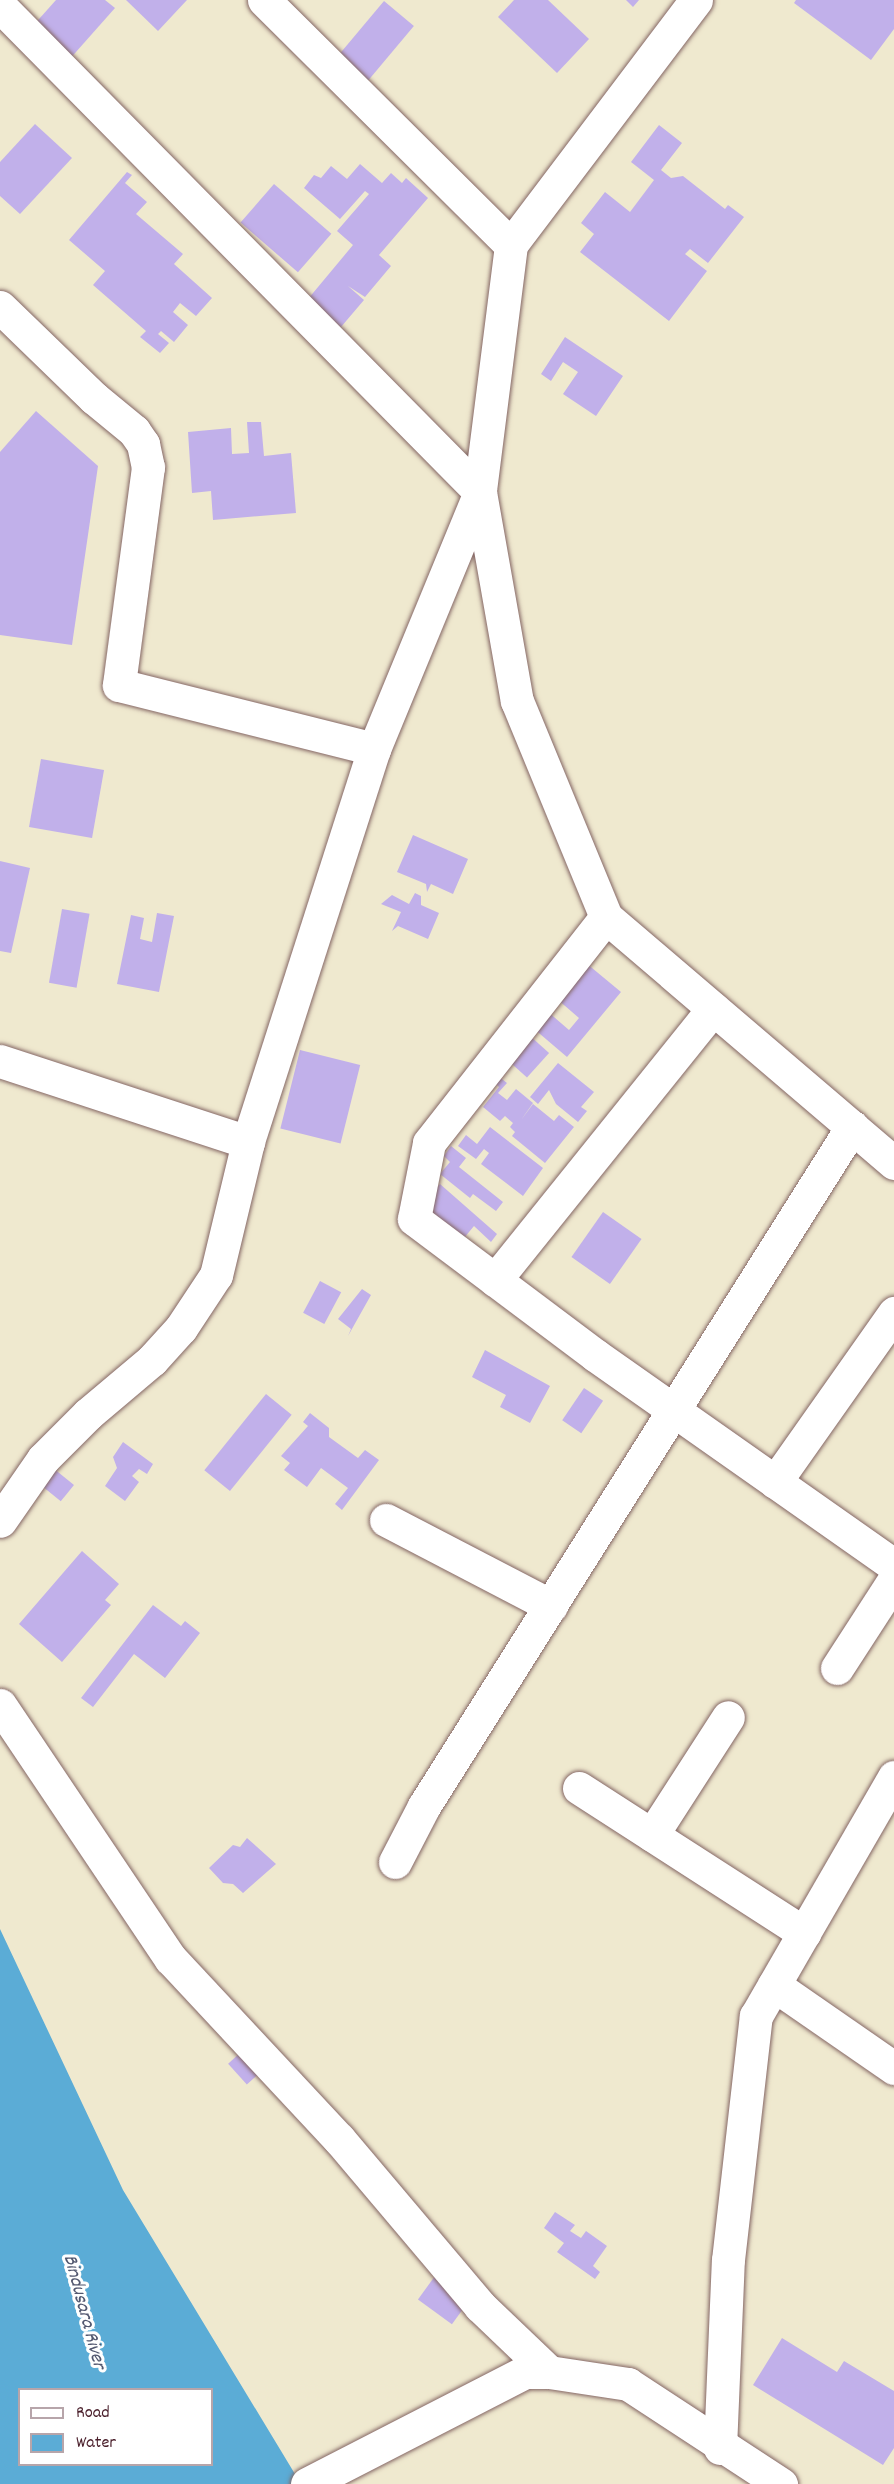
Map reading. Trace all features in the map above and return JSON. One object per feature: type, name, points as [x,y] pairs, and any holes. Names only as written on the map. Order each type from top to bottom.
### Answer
[{"type":"street","points":[[264,0],[510,245]]},
{"type":"street","points":[[0,1521],[43,1459],[88,1414],[152,1360],[181,1328],[216,1275],[248,1142],[374,749],[480,492],[510,245],[696,0]]},
{"type":"street","points":[[0,6],[480,492],[516,701],[606,917],[894,1163]]},
{"type":"street","points":[[0,307],[78,384],[134,431],[143,444],[148,466],[119,685],[374,749]]},
{"type":"street","points":[[606,917],[429,1143],[414,1219],[674,1410],[894,1565]]},
{"type":"street","points":[[495,1280],[713,1009]]},
{"type":"street","points":[[0,1062],[248,1142]]},
{"type":"street","points":[[395,1862],[424,1806],[852,1127]]},
{"type":"street","points":[[775,1482],[894,1312]]},
{"type":"street","points":[[386,1520],[551,1606]]},
{"type":"street","points":[[837,1668],[894,1580]]},
{"type":"street","points":[[0,1705],[171,1959],[339,2139],[480,2306],[549,2372]]},
{"type":"street","points":[[652,1835],[728,1717]]},
{"type":"street","points":[[720,2448],[728,2260],[756,2016],[894,1777]]},
{"type":"street","points":[[579,1788],[804,1933]]},
{"type":"street","points":[[774,1985],[894,2068]]},
{"type":"street","points":[[307,2484],[525,2372],[549,2372],[628,2384],[720,2448],[782,2484]]},
{"type":"water","name":"Bindusara River","points":[[0,1929],[123,2190],[301,2484],[0,2484]]},
{"type":"building","points":[[56,0],[105,0],[115,8],[68,61],[31,28]]},
{"type":"building","points":[[126,0],[187,0],[158,31]]},
{"type":"building","points":[[514,0],[548,0],[589,39],[557,73],[498,17]]},
{"type":"building","points":[[626,0],[639,0],[633,7]]},
{"type":"building","points":[[796,0],[894,0],[894,29],[871,60],[794,3]]},
{"type":"building","points":[[384,1],[414,26],[365,84],[335,59]]},
{"type":"building","points":[[35,124],[72,158],[20,214],[0,196],[0,162]]},
{"type":"building","points":[[659,125],[682,143],[661,170],[671,178],[683,176],[725,209],[728,205],[744,217],[708,263],[690,249],[685,254],[707,271],[669,321],[580,252],[594,234],[581,223],[605,192],[630,212],[654,180],[631,162]]},
{"type":"building","points":[[360,164],[382,183],[391,173],[402,183],[406,178],[428,198],[379,255],[391,266],[365,297],[348,286],[364,300],[341,327],[308,299],[353,245],[337,231],[369,194],[365,191],[340,219],[304,188],[314,175],[321,178],[331,166],[347,179]]},
{"type":"building","points":[[127,172],[132,175],[125,183],[147,202],[136,214],[183,254],[174,264],[212,298],[196,316],[180,303],[173,312],[188,325],[174,342],[161,331],[158,334],[169,343],[160,353],[140,337],[146,331],[93,285],[105,271],[69,240]]},
{"type":"building","points":[[274,184],[331,234],[298,272],[241,222]]},
{"type":"building","points":[[565,337],[623,376],[596,416],[563,394],[578,372],[563,362],[551,381],[541,374]]},
{"type":"building","points":[[36,411],[98,466],[72,645],[0,635],[0,452]]},
{"type":"building","points":[[247,422],[261,422],[264,456],[291,453],[296,513],[213,520],[211,491],[192,493],[188,432],[231,428],[232,454],[249,453]]},
{"type":"building","points":[[41,759],[104,770],[92,838],[29,827]]},
{"type":"building","points":[[413,835],[468,859],[453,894],[431,884],[427,892],[426,884],[397,872]]},
{"type":"building","points":[[0,861],[30,868],[11,953],[0,951]]},
{"type":"building","points":[[415,893],[421,896],[421,905],[439,913],[428,939],[398,926],[392,931],[401,912],[381,904],[392,895],[409,904]]},
{"type":"building","points":[[62,909],[90,914],[77,988],[49,983]]},
{"type":"building","points":[[157,913],[174,916],[159,992],[117,984],[131,915],[144,918],[140,939],[152,942]]},
{"type":"building","points":[[586,963],[621,992],[567,1057],[533,1028],[547,1011],[569,1030],[579,1018],[557,999]]},
{"type":"building","points":[[529,1035],[549,1053],[527,1078],[507,1060]]},
{"type":"building","points":[[300,1050],[360,1065],[341,1144],[280,1129]]},
{"type":"building","points":[[558,1063],[594,1092],[581,1107],[587,1111],[578,1122],[556,1104],[549,1090],[538,1104],[530,1097]]},
{"type":"building","points":[[498,1076],[507,1083],[498,1093],[507,1100],[516,1089],[533,1103],[521,1120],[533,1104],[554,1121],[559,1115],[574,1127],[545,1163],[512,1136],[515,1132],[510,1127],[513,1123],[505,1116],[500,1121],[483,1107],[499,1087],[494,1082]]},
{"type":"building","points":[[490,1127],[543,1168],[523,1196],[481,1164],[489,1153],[484,1149],[476,1159],[458,1146],[466,1135],[477,1144]]},
{"type":"building","points":[[451,1146],[466,1158],[459,1167],[503,1202],[496,1211],[473,1194],[470,1198],[440,1174],[450,1162],[444,1156]]},
{"type":"building","points":[[440,1184],[497,1234],[491,1242],[474,1226],[464,1238],[418,1209]]},
{"type":"building","points":[[603,1212],[642,1239],[610,1284],[571,1257]]},
{"type":"building","points":[[320,1281],[341,1292],[324,1324],[303,1313]]},
{"type":"building","points":[[362,1289],[371,1295],[348,1336],[351,1329],[338,1319]]},
{"type":"building","points":[[485,1350],[550,1386],[530,1423],[500,1407],[506,1395],[472,1377]]},
{"type":"building","points":[[584,1388],[603,1401],[581,1433],[562,1420]]},
{"type":"building","points":[[266,1394],[292,1415],[230,1491],[204,1470]]},
{"type":"building","points":[[310,1413],[329,1428],[329,1437],[358,1458],[365,1450],[379,1460],[342,1510],[335,1504],[348,1488],[321,1468],[307,1487],[284,1470],[290,1463],[281,1456],[308,1426],[303,1422]]},
{"type":"building","points":[[123,1442],[153,1464],[147,1474],[139,1469],[132,1476],[139,1482],[125,1501],[105,1486],[117,1468],[113,1457]]},
{"type":"building","points":[[53,1468],[74,1485],[61,1501],[40,1484]]},
{"type":"building","points":[[82,1551],[119,1584],[105,1600],[111,1605],[62,1662],[19,1624]]},
{"type":"building","points":[[153,1605],[181,1626],[185,1621],[200,1633],[165,1678],[134,1654],[93,1707],[81,1698]]},
{"type":"building","points":[[247,1838],[276,1864],[243,1893],[233,1884],[223,1883],[209,1868],[233,1845],[240,1847]]},
{"type":"building","points":[[240,2053],[259,2074],[247,2085],[228,2064]]},
{"type":"building","points":[[555,2212],[575,2225],[570,2231],[581,2238],[586,2231],[607,2246],[593,2266],[600,2272],[595,2279],[557,2252],[564,2243],[544,2228]]},
{"type":"building","points":[[435,2276],[469,2301],[452,2324],[418,2299]]},
{"type":"building","points":[[782,2338],[837,2372],[844,2361],[894,2391],[894,2448],[883,2465],[753,2385]]}]
